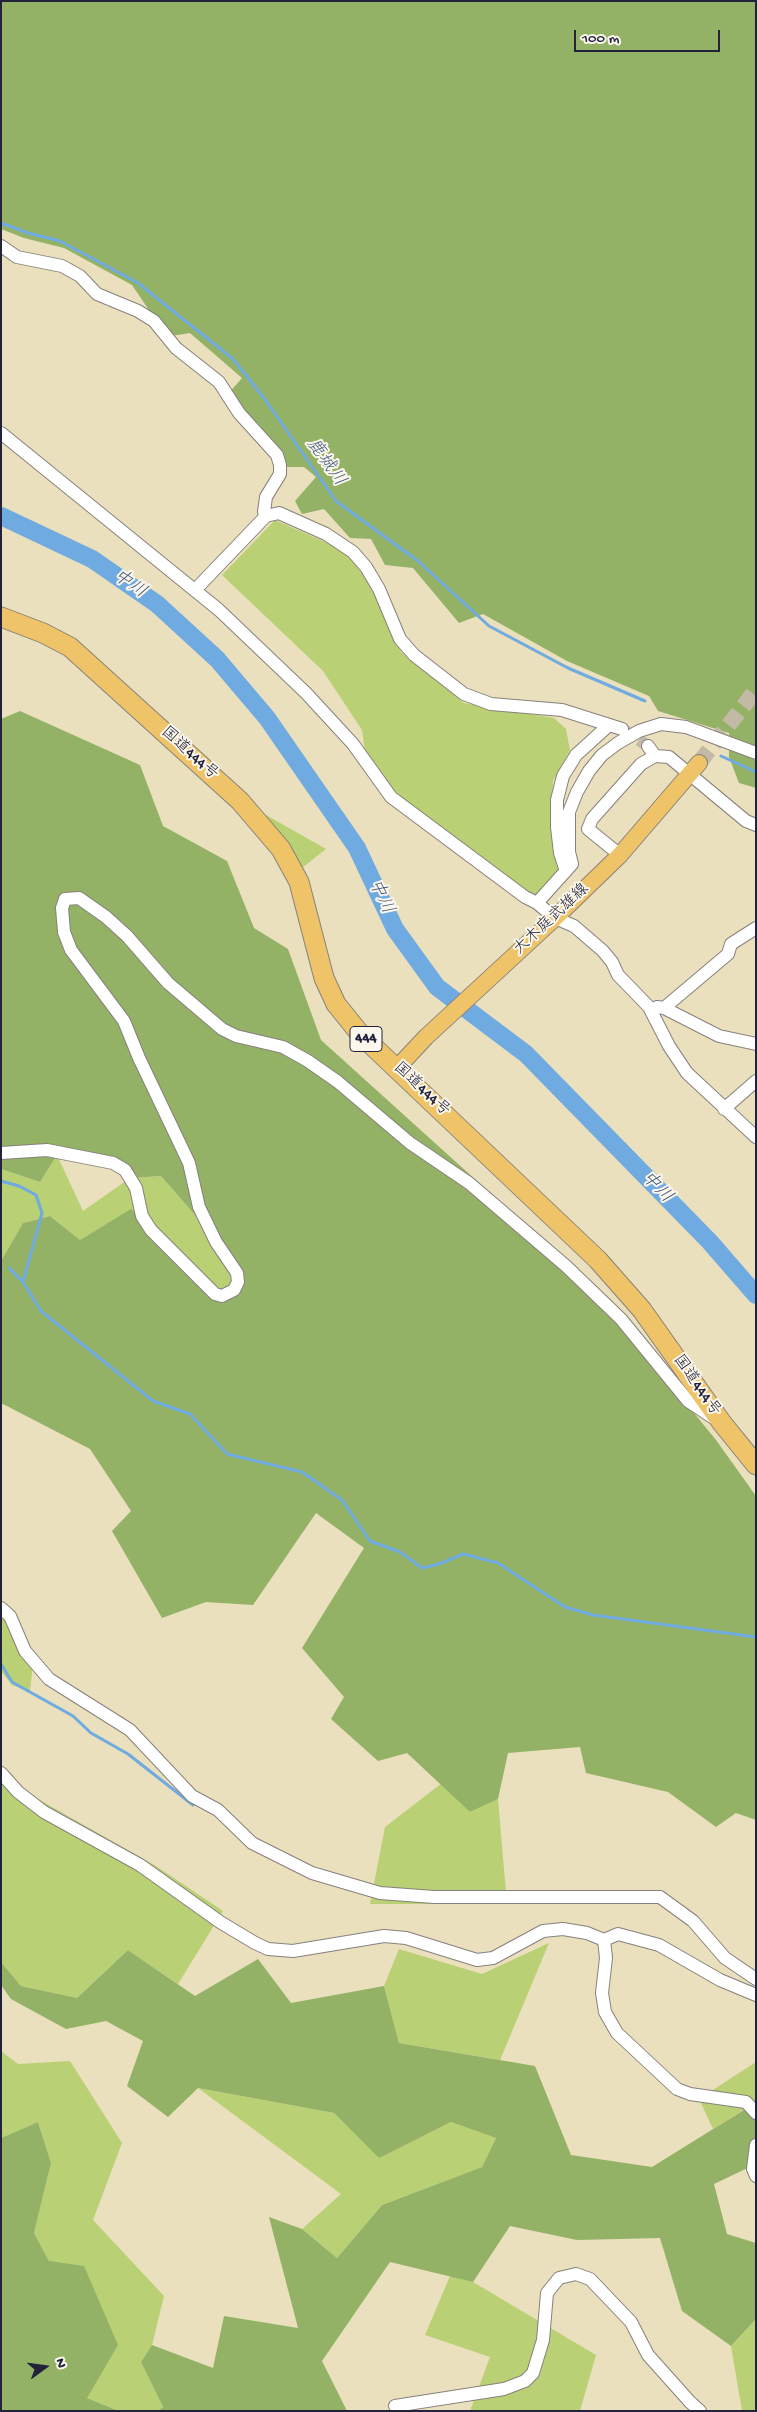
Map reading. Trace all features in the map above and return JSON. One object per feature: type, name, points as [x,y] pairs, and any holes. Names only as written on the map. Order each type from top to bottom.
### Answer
[{"type":"highway","name":"国道444号","points":[[1,617],[43,632],[70,647],[240,801],[281,849],[300,882],[324,978],[336,1004],[362,1035],[598,1260],[642,1310],[722,1423],[756,1465]]},
{"type":"main road","name":"大木庭武雄線","points":[[397,1068],[426,1038],[620,855],[695,768]]},
{"type":"street","points":[[1,246],[18,258],[62,266],[80,276],[97,294],[138,311],[154,321],[176,348],[219,382],[239,413],[276,455],[280,465],[280,474],[266,496],[264,512],[266,516]]},
{"type":"street","points":[[1,433],[195,590],[306,693],[353,744],[391,797],[461,851],[537,903],[555,918],[574,926],[604,951],[618,975],[649,1007],[668,1046],[686,1073],[724,1110],[756,1137]]},
{"type":"street","points":[[195,590],[266,516],[279,513],[326,534],[353,552],[366,567],[379,589],[400,639],[414,655],[464,694],[491,704],[562,710],[622,729]]},
{"type":"street","points":[[537,903],[572,864],[569,812],[577,792],[589,771],[602,755],[639,732],[662,724],[686,727],[756,753]]},
{"type":"street","points":[[566,871],[560,853],[557,827],[557,800],[564,776],[576,755],[609,725]]},
{"type":"street","points":[[588,829],[592,819],[652,751],[695,768],[746,821],[756,825]]},
{"type":"street","points":[[569,834],[588,829]]},
{"type":"street","points":[[588,829],[620,855]]},
{"type":"street","points":[[1,1153],[47,1150],[113,1163],[125,1170],[136,1188],[142,1216],[150,1230],[215,1294],[222,1296],[234,1290],[238,1282],[236,1273],[216,1242],[199,1207],[190,1164],[124,1021],[71,950],[61,917],[65,899],[79,898],[113,923],[168,983],[222,1029],[236,1036],[283,1047],[308,1061],[338,1082],[410,1143],[469,1183],[566,1266],[621,1320],[688,1401],[722,1423]]},
{"type":"street","points":[[664,1008],[728,954],[731,944],[756,928]]},
{"type":"street","points":[[649,1007],[664,1008],[719,1036],[756,1044]]},
{"type":"street","points":[[724,1110],[756,1081]]},
{"type":"street","points":[[1,1608],[10,1616],[25,1651],[49,1679],[130,1730],[192,1796],[218,1810],[252,1843],[312,1874],[380,1893],[434,1898],[660,1897],[693,1922],[725,1958],[756,1979]]},
{"type":"street","points":[[1,1772],[18,1792],[44,1812],[140,1865],[220,1922],[255,1943],[268,1948],[294,1951],[384,1936],[406,1938],[477,1960],[493,1958],[542,1932],[563,1929],[587,1933],[604,1940],[618,1934],[659,1945],[720,1980],[756,1995]]},
{"type":"street","points":[[604,1940],[606,1958],[602,1993],[604,2012],[617,2033],[677,2089],[690,2094],[746,2102],[756,2113]]},
{"type":"street","points":[[756,2145],[753,2169],[756,2176]]},
{"type":"street","points":[[395,2406],[504,2389],[524,2381],[533,2373],[543,2340],[546,2293],[559,2278],[576,2274],[590,2279],[632,2322],[648,2355],[700,2411]]},
{"type":"green space","points":[[1,1],[756,1],[756,788],[739,783],[729,757],[729,733],[658,711],[649,696],[567,661],[483,614],[459,623],[413,568],[385,565],[371,539],[350,538],[324,509],[302,514],[295,501],[316,477],[304,467],[284,467],[228,394],[242,378],[190,333],[171,336],[153,316],[132,285],[64,248],[24,238],[1,229]]},
{"type":"green space","points":[[275,520],[348,552],[372,588],[401,652],[464,703],[554,718],[566,729],[570,750],[553,781],[551,828],[560,871],[533,897],[392,791],[365,752],[362,730],[323,671],[222,575]]},
{"type":"green space","points":[[20,711],[140,765],[163,826],[227,861],[254,928],[288,949],[321,1040],[581,1275],[716,1440],[756,1496],[756,1820],[736,1813],[716,1827],[668,1792],[586,1773],[580,1747],[508,1753],[498,1799],[470,1812],[407,1753],[378,1761],[331,1719],[344,1697],[302,1648],[364,1548],[316,1513],[253,1605],[206,1602],[162,1618],[112,1531],[131,1511],[90,1449],[1,1403],[1,1261],[23,1223],[50,1216],[80,1240],[131,1209],[223,1292],[242,1269],[161,1176],[130,1178],[124,1161],[57,1155],[40,1182],[1,1169],[1,719]]},
{"type":"green space","points":[[259,811],[296,832],[326,849],[302,868]]},
{"type":"green space","points":[[57,1155],[83,1211],[130,1178],[161,1176],[242,1269],[223,1292],[131,1210],[80,1240],[50,1216],[23,1223],[1,1261],[1,1169],[40,1182]]},
{"type":"green space","points":[[1,1606],[33,1662],[30,1692],[12,1685],[1,1671]]},
{"type":"green space","points":[[1,1764],[24,1791],[156,1866],[223,1911],[178,1984],[128,1950],[77,1998],[21,1986],[1,1962]]},
{"type":"green space","points":[[442,1783],[470,1812],[498,1799],[507,1904],[370,1904],[385,1827]]},
{"type":"green space","points":[[549,1943],[500,2060],[399,2043],[384,1986],[399,1949],[482,1974]]},
{"type":"green space","points":[[128,1950],[195,1996],[258,1959],[291,2003],[384,1986],[399,2043],[535,2066],[571,2155],[652,2167],[747,2108],[756,2117],[756,2164],[714,2184],[727,2234],[756,2243],[756,2319],[731,2346],[682,2311],[660,2238],[577,2240],[510,2226],[473,2282],[390,2262],[322,2361],[347,2411],[158,2411],[163,2407],[141,2362],[152,2345],[213,2368],[224,2316],[298,2328],[269,2217],[302,2229],[337,2258],[382,2205],[482,2167],[496,2138],[451,2122],[379,2158],[334,2113],[198,2088],[168,2117],[127,2086],[143,2041],[106,2021],[66,2029],[11,1999],[1,1985],[1,1962],[21,1986],[77,1998]]},
{"type":"green space","points":[[1,2051],[18,2064],[70,2061],[122,2143],[93,2220],[164,2296],[152,2345],[141,2362],[163,2407],[158,2411],[119,2411],[87,2398],[49,2261],[34,2233],[51,2163],[38,2122],[1,2138]]},
{"type":"green space","points":[[756,2062],[756,2117],[746,2108],[713,2129],[699,2099]]},
{"type":"green space","points":[[198,2088],[334,2113],[379,2157],[451,2122],[496,2138],[482,2167],[382,2205],[337,2258],[302,2229],[341,2194]]},
{"type":"green space","points":[[38,2122],[51,2163],[34,2233],[49,2261],[84,2266],[118,2345],[87,2398],[119,2411],[1,2411],[1,2138]]},
{"type":"green space","points":[[450,2276],[473,2282],[596,2355],[580,2411],[470,2411],[490,2357],[425,2335]]},
{"type":"green space","points":[[756,2319],[756,2411],[742,2411],[731,2346]]},
{"type":"waterway","name":"鹿城川","points":[[1,223],[28,233],[60,241],[138,283],[233,359],[264,398],[336,501],[418,561],[489,626],[568,668],[645,701]]},
{"type":"waterway","name":"中川","points":[[1,516],[92,559],[157,604],[217,659],[267,718],[357,848],[395,929],[437,987],[526,1054],[710,1242],[756,1295]]},
{"type":"waterway","name":"鹿城川","points":[[721,756],[756,772]]},
{"type":"waterway","points":[[1,1181],[19,1186],[36,1195],[42,1213],[23,1282]]},
{"type":"waterway","points":[[9,1268],[23,1282],[41,1311],[153,1401],[190,1414],[227,1454],[302,1472],[342,1500],[370,1541],[400,1552],[422,1568],[439,1564],[463,1554],[498,1563],[565,1607],[593,1615],[756,1637]]},
{"type":"waterway","points":[[1,1664],[12,1682],[73,1716],[91,1733],[128,1754],[193,1805]]},
{"type":"tunnel","points":[[699,763],[756,690]]},
{"type":"tunnel","points":[[624,730],[648,746]]}]
